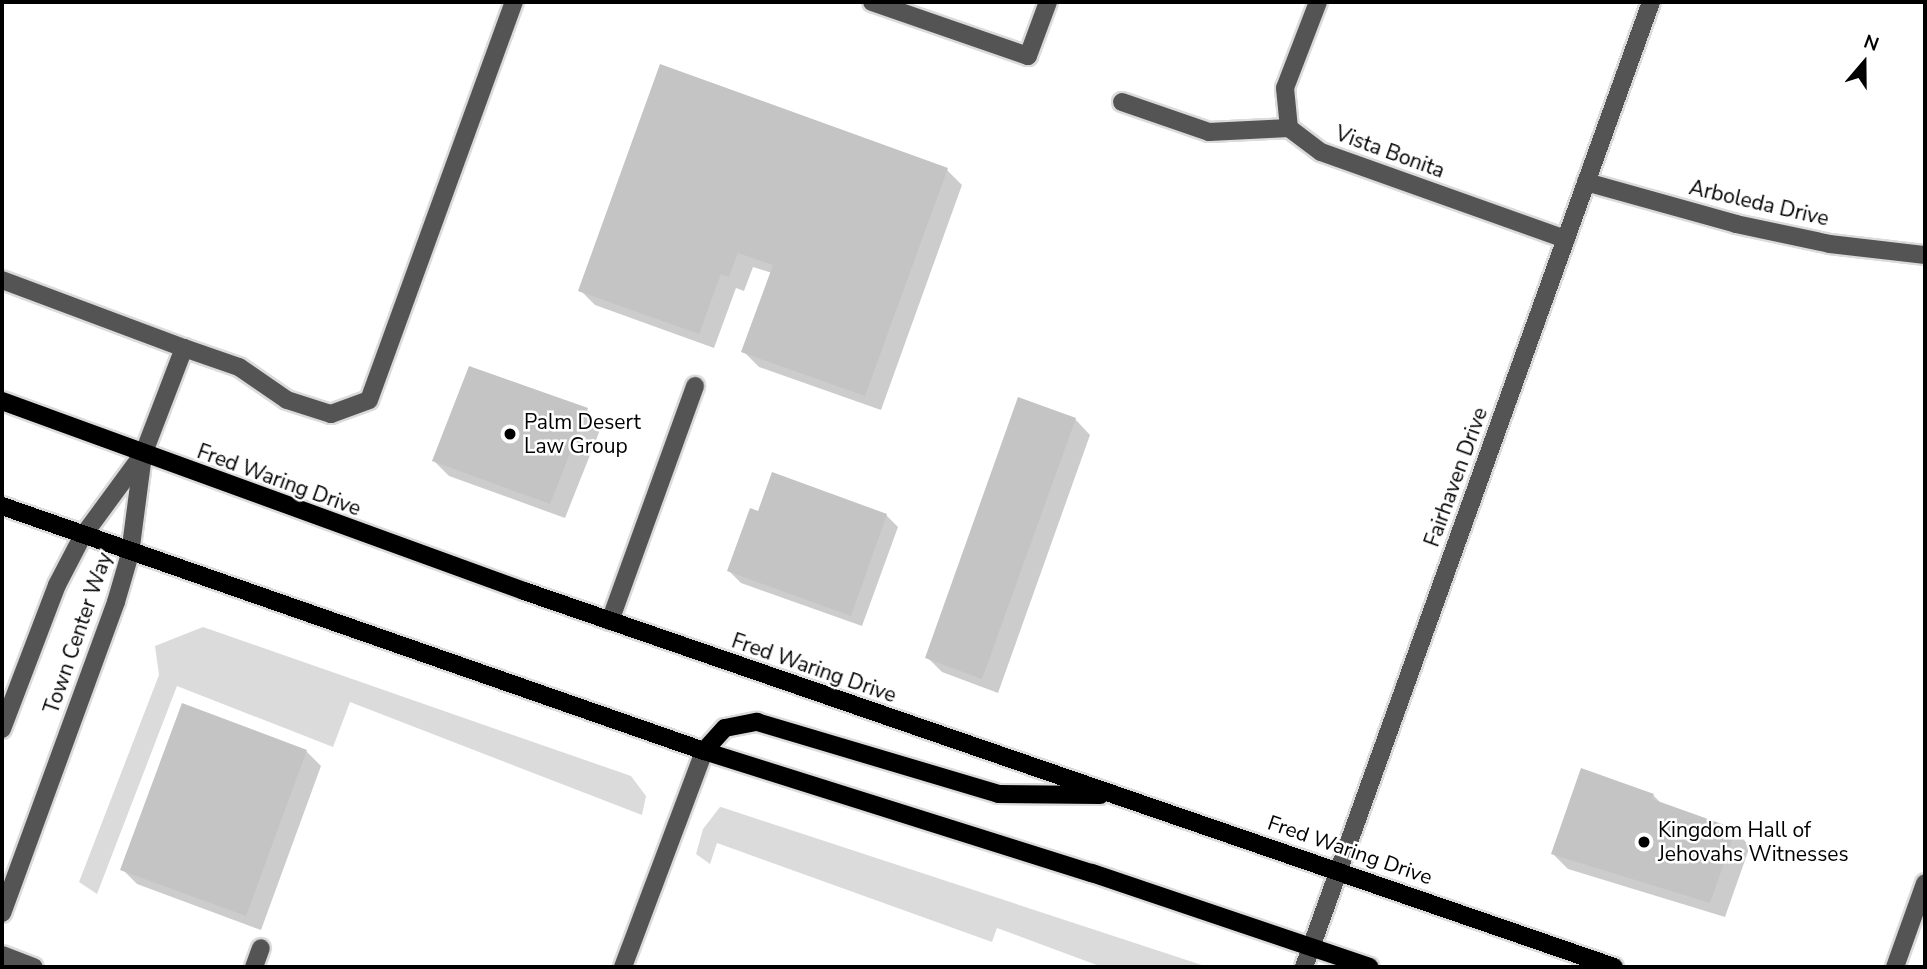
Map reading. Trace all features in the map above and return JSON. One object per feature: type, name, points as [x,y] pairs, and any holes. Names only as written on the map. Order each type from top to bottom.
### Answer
[{"type":"main road","name":"Fred Waring Drive","points":[[2,401],[142,456],[610,621],[1614,967]]},
{"type":"main road","points":[[2,506],[130,554],[704,751],[1370,967]]},
{"type":"main road","points":[[704,751],[725,728],[757,722],[998,794],[1118,795]]},
{"type":"street","points":[[2,280],[239,366],[287,400],[331,414],[369,400],[514,2]]},
{"type":"street","points":[[872,2],[1028,56],[1048,2]]},
{"type":"street","points":[[1122,102],[1209,132],[1289,128],[1285,88],[1318,2]]},
{"type":"street","name":"Fairhaven Drive","points":[[1304,967],[1651,2]]},
{"type":"street","name":"Vista Bonita","points":[[1289,128],[1321,152],[1566,239]]},
{"type":"street","name":"Arboleda Drive","points":[[1586,181],[1749,227],[1830,244],[1925,255]]},
{"type":"street","points":[[142,456],[184,348]]},
{"type":"street","points":[[610,621],[695,386]]},
{"type":"street","name":"Town Center Way","points":[[2,729],[57,585],[82,537],[142,456]]},
{"type":"street","name":"Town Center Way","points":[[2,913],[130,554],[142,456]]},
{"type":"street","points":[[623,967],[704,751]]},
{"type":"street","points":[[1895,967],[1925,883]]},
{"type":"street","points":[[254,967],[261,948]]},
{"type":"street","points":[[2,956],[34,967]]},
{"type":"shaded area","points":[[203,627],[631,776],[646,796],[642,815],[350,702],[333,747],[177,686],[97,894],[79,882],[159,675],[155,646]]},
{"type":"shaded area","points":[[720,807],[1208,967],[1102,967],[997,928],[992,942],[717,843],[710,864],[696,854],[703,829]]},
{"type":"building","points":[[660,64],[948,168],[865,396],[741,352],[773,265],[738,253],[729,277],[721,274],[699,334],[578,291]]},
{"type":"building","name":"Palm Desert Law Group","points":[[469,366],[588,408],[550,504],[432,461]]},
{"type":"building","points":[[1018,397],[1076,418],[982,679],[925,658]]},
{"type":"building","points":[[772,472],[887,514],[851,616],[727,571],[750,508],[758,511]]},
{"type":"building","points":[[182,703],[307,750],[246,916],[120,870]]},
{"type":"building","name":"Kingdom Hall of Jehovahs Witnesses","points":[[1581,768],[1654,794],[1652,799],[1736,829],[1710,903],[1551,854]]},
{"type":"place","name":"Palm Desert Law Group","points":[[510,434]]},
{"type":"place","name":"Kingdom Hall of Jehovahs Witnesses","points":[[1644,842]]}]
